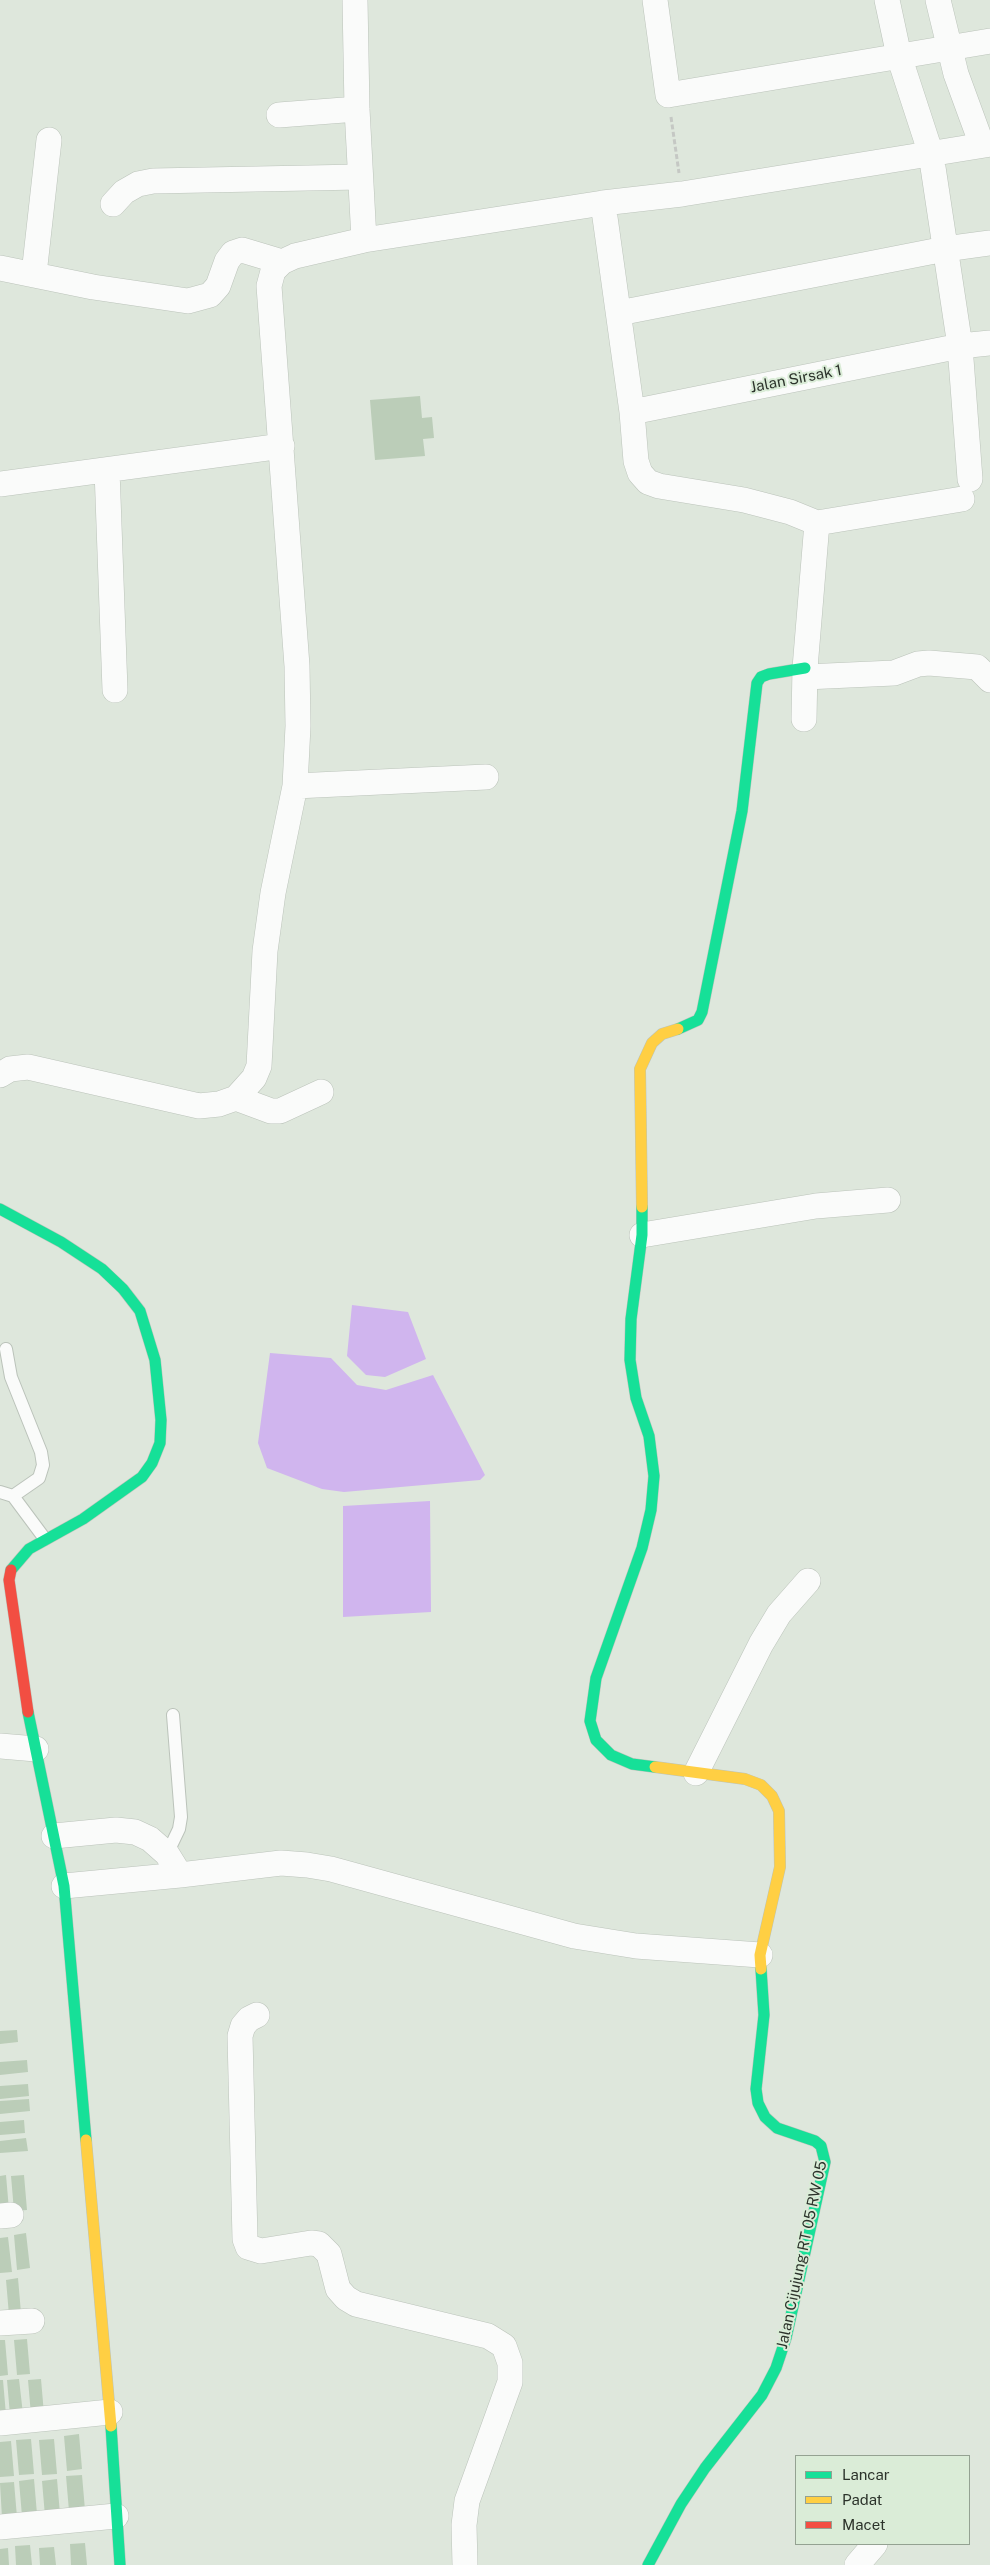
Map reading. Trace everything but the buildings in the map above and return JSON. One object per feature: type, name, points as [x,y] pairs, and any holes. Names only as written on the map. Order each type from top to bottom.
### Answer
[{"type":"street","points":[[355,0],[356,109],[364,240]]},
{"type":"street","points":[[655,0],[668,95],[949,46],[990,41]]},
{"type":"street","points":[[603,203],[632,412],[636,461],[640,473],[648,482],[659,486],[744,500],[790,512],[817,523],[966,489],[960,346],[931,154],[899,56],[887,0]]},
{"type":"street","points":[[0,1075],[10,1069],[28,1067],[199,1106],[219,1104],[236,1098],[254,1078],[259,1066],[265,950],[273,893],[295,786],[297,666],[282,446],[268,286],[274,271],[282,262],[295,256],[364,240],[603,203],[682,194],[986,144],[956,74],[938,0]]},
{"type":"street","points":[[279,115],[356,109]]},
{"type":"street","points":[[34,274],[49,140]]},
{"type":"street","points":[[113,204],[124,192],[138,184],[153,181],[360,176]]},
{"type":"street","points":[[619,313],[945,249],[990,243]]},
{"type":"street","points":[[0,268],[93,287],[188,301],[210,295],[218,286],[226,260],[234,253],[242,250],[282,262]]},
{"type":"street","name":"Jalan Sirsak 1","points":[[632,412],[960,346],[990,343]]},
{"type":"street","points":[[0,484],[282,446]]},
{"type":"street","points":[[107,470],[115,690]]},
{"type":"street","points":[[804,719],[805,673],[817,523]]},
{"type":"street","points":[[805,673],[894,673],[918,664],[928,663],[977,668],[990,680]]},
{"type":"street","name":"Jalan Cijujung RT 05 RW 05","points":[[648,2565],[692,2487],[762,2395],[776,2368],[790,2319],[825,2162],[824,2153],[815,2141],[777,2128],[765,2117],[758,2103],[756,2089],[763,2034],[760,1955],[780,1866],[779,1811],[772,1796],[761,1785],[745,1779],[632,1764],[611,1755],[596,1740],[590,1721],[596,1678],[642,1548],[651,1510],[654,1476],[649,1436],[636,1398],[630,1360],[631,1319],[642,1236],[640,1069],[652,1042],[662,1034],[690,1025],[698,1020],[702,1012],[742,811],[756,683],[761,677],[769,674],[805,673]]},
{"type":"street","points":[[295,786],[486,777]]},
{"type":"street","points":[[236,1098],[271,1110],[280,1111],[321,1092]]},
{"type":"street","points":[[642,1236],[816,1206],[888,1200]]},
{"type":"street","points":[[0,1209],[61,1242],[102,1269],[123,1289],[140,1311],[155,1360],[161,1420],[160,1443],[152,1463],[142,1477],[83,1519],[45,1539],[20,1557],[12,1568],[9,1580],[36,1749],[64,1886],[110,2412],[120,2565]]},
{"type":"street","points":[[696,1773],[761,1644],[779,1614],[808,1581]]},
{"type":"street","points":[[0,1746],[36,1749]]},
{"type":"street","points":[[54,1836],[116,1830],[135,1832],[150,1839],[173,1864]]},
{"type":"street","points":[[64,1886],[173,1864],[281,1863],[307,1865],[331,1869],[574,1936],[636,1946],[760,1955]]},
{"type":"street","points":[[257,2015],[249,2019],[243,2026],[240,2036],[245,2239],[248,2247],[261,2251],[311,2243],[319,2244],[329,2254],[338,2289],[346,2298],[356,2304],[488,2336],[504,2346],[510,2363],[510,2382],[467,2502],[464,2524],[465,2565]]},
{"type":"street","points":[[0,2323],[32,2321]]},
{"type":"street","points":[[0,2423],[110,2412]]},
{"type":"street","points":[[0,2527],[116,2516]]},
{"type":"street","points":[[857,2565],[874,2545]]},
{"type":"lane","points":[[6,1348],[11,1377],[41,1452],[43,1465],[39,1478],[13,1496]]},
{"type":"lane","points":[[0,1492],[13,1496],[45,1539]]},
{"type":"lane","points":[[173,1715],[181,1817],[173,1864]]},
{"type":"path","points":[[668,95],[682,194]]},
{"type":"shaded area","points":[[352,1305],[408,1312],[426,1359],[385,1377],[366,1375],[347,1356]]},
{"type":"shaded area","points":[[270,1353],[331,1358],[357,1385],[386,1390],[433,1375],[485,1475],[480,1480],[344,1492],[322,1489],[267,1468],[258,1443]]},
{"type":"shaded area","points":[[430,1501],[431,1612],[343,1617],[343,1506]]},
{"type":"traffic: fast","points":[[678,1029],[698,1020],[702,1012],[742,811],[757,683],[761,677],[769,674],[805,668]]},
{"type":"traffic: fast","points":[[642,1207],[642,1235],[631,1319],[630,1360],[636,1398],[649,1436],[654,1476],[651,1510],[642,1548],[596,1678],[590,1721],[596,1740],[611,1755],[632,1764],[655,1767]]},
{"type":"traffic: fast","points":[[0,1209],[61,1242],[102,1269],[123,1289],[140,1311],[155,1360],[161,1420],[160,1443],[152,1463],[142,1477],[83,1519],[29,1549],[11,1570]]},
{"type":"traffic: fast","points":[[28,1712],[64,1886],[86,2140]]},
{"type":"traffic: fast","points":[[648,2565],[681,2504],[705,2468],[762,2395],[776,2368],[786,2338],[825,2162],[821,2146],[815,2141],[777,2128],[765,2117],[758,2103],[756,2089],[764,2015],[761,1969]]},
{"type":"traffic: fast","points":[[111,2426],[120,2565]]},
{"type":"traffic: slow","points":[[642,1207],[640,1069],[652,1043],[662,1034],[678,1029]]},
{"type":"traffic: slow","points":[[655,1767],[745,1779],[761,1785],[772,1796],[779,1811],[780,1867],[760,1955],[761,1969]]},
{"type":"traffic: slow","points":[[86,2140],[111,2426]]},
{"type":"traffic: jam","points":[[11,1570],[9,1580],[28,1712]]}]
